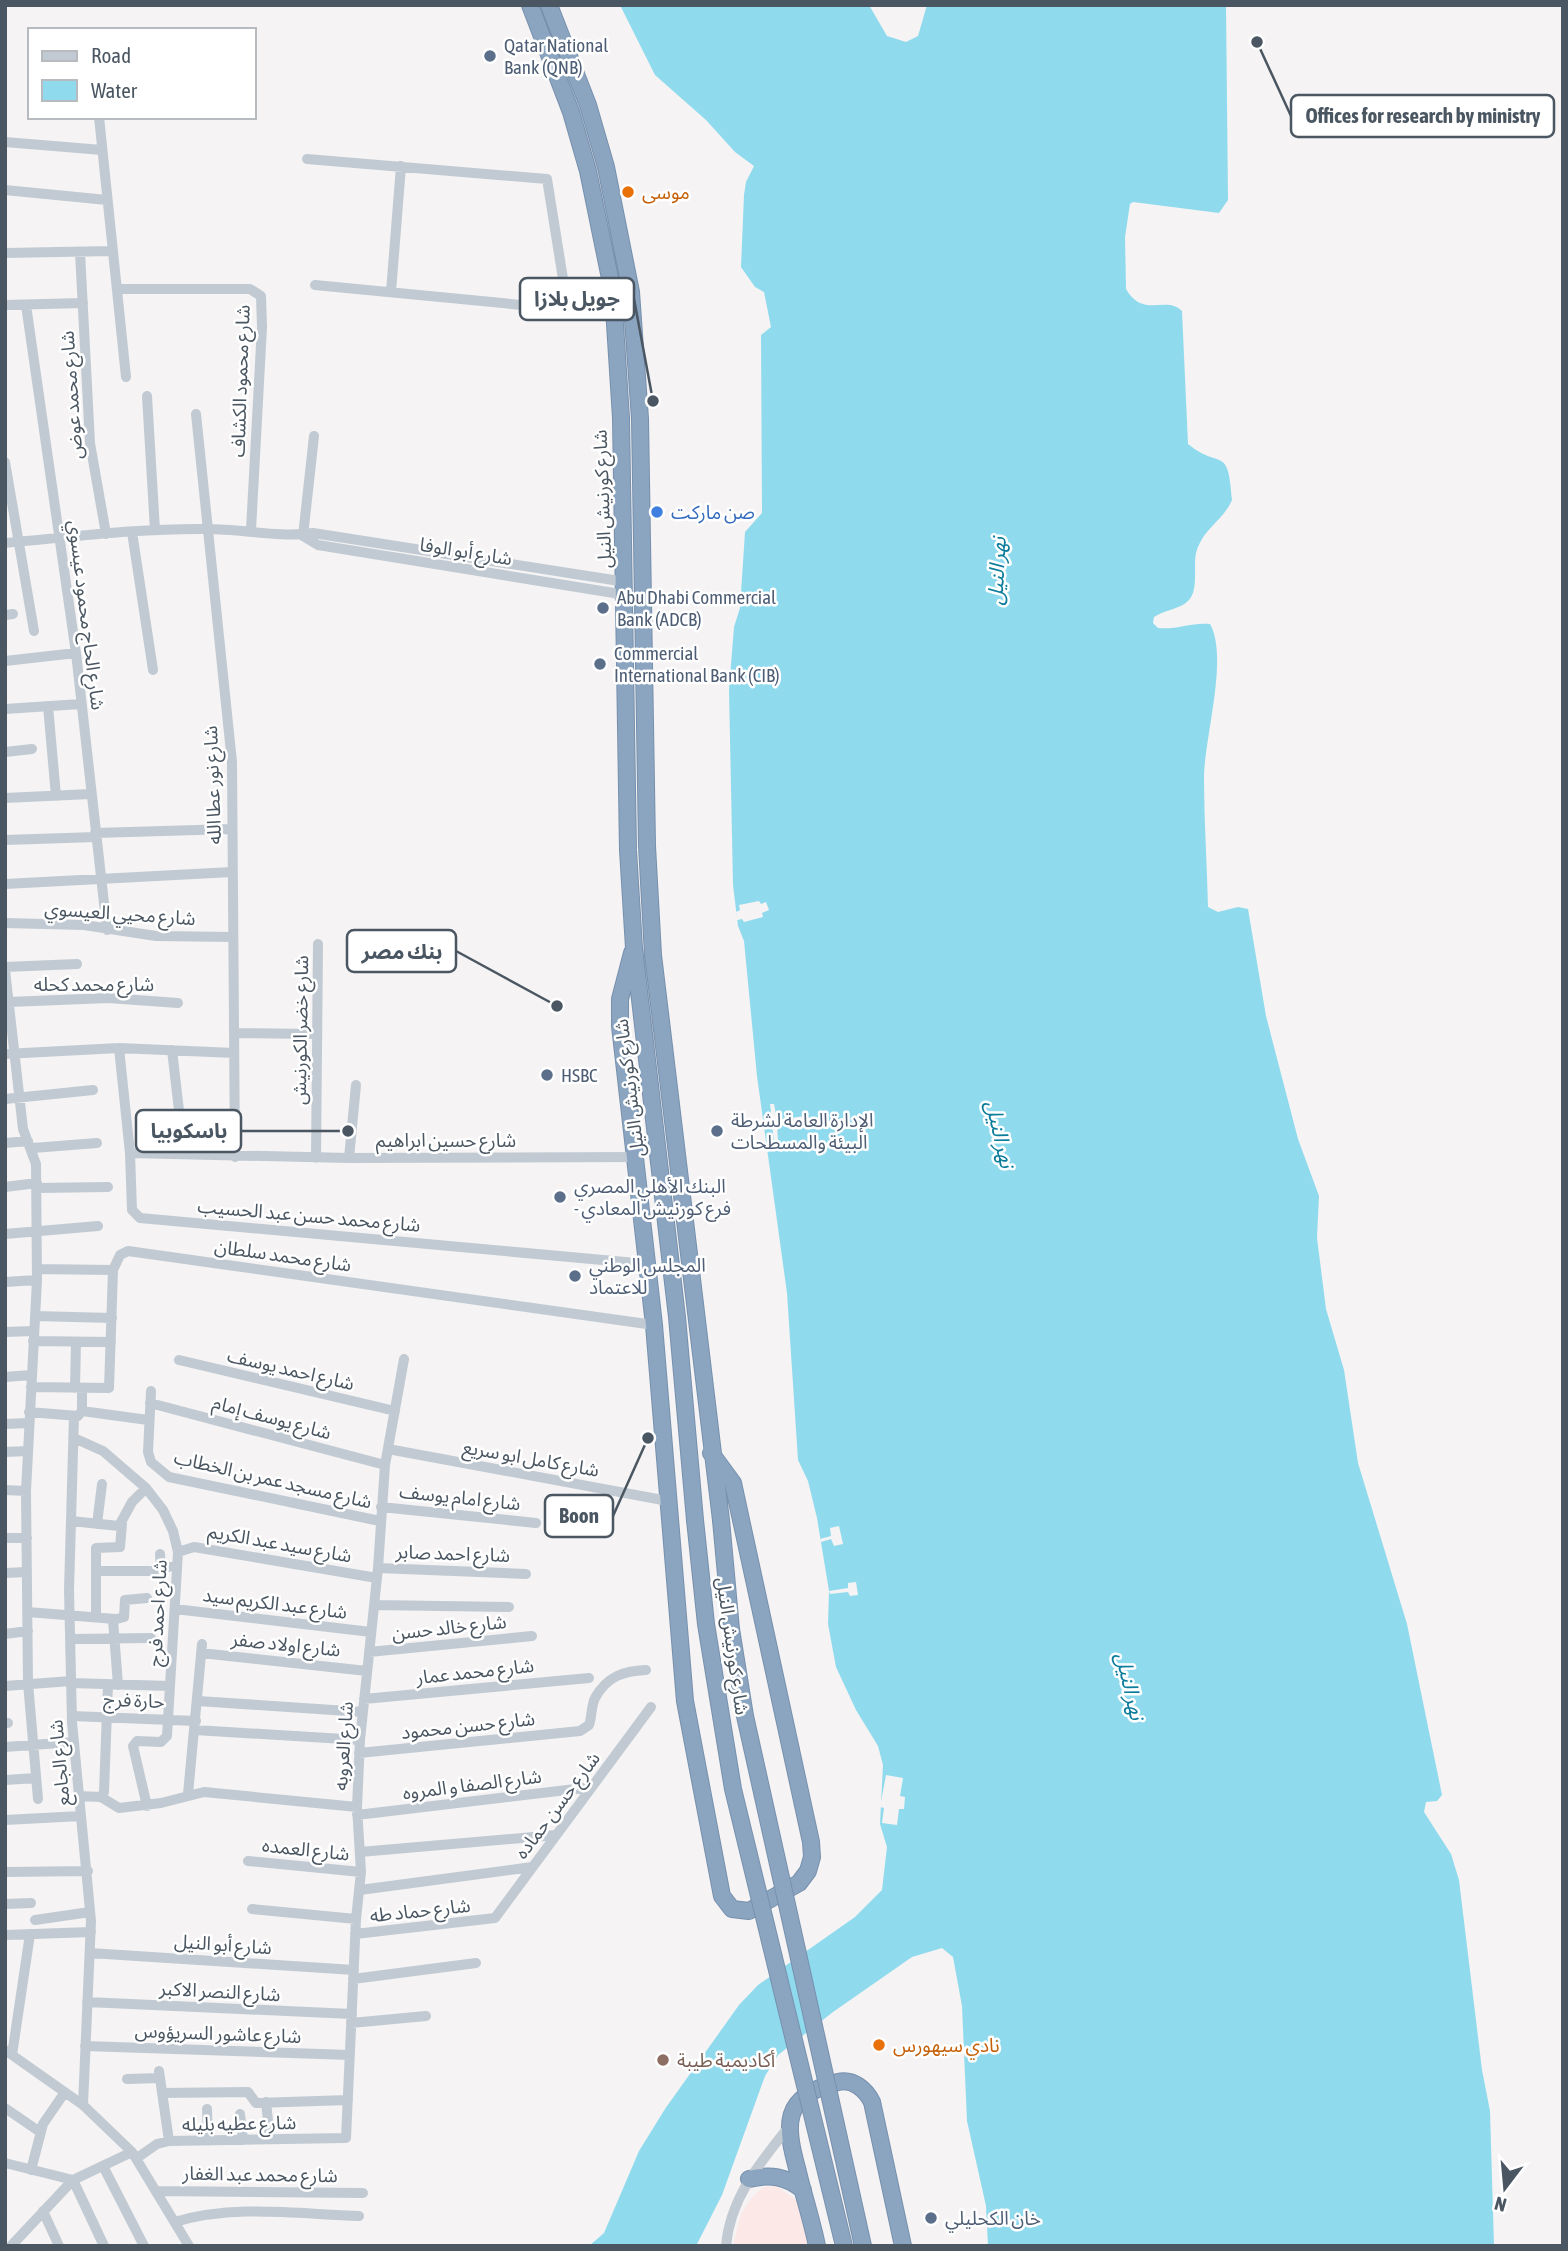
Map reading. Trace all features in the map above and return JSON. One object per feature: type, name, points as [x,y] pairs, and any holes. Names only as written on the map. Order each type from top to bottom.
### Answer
[{"type":"highway","name":"شارع كورنيش النيل","points":[[530,5],[571,112],[588,171],[615,314],[619,355],[626,588],[628,837],[634,948],[677,1317],[706,1624],[733,1789],[844,2246]]},
{"type":"highway","name":"شارع كورنيش النيل","points":[[549,5],[588,105],[606,167],[631,292],[640,419],[647,846],[653,955],[721,1520],[731,1629],[745,1716],[863,2246]]},
{"type":"highway","points":[[634,948],[622,986],[620,1026],[654,1325],[685,1701],[722,1896],[732,1909],[749,1911],[799,1883],[808,1871],[812,1857],[811,1842],[735,1491],[725,1468],[712,1453]]},
{"type":"highway","points":[[650,1289],[677,1317]]},
{"type":"highway","points":[[817,2246],[787,2129],[789,2118],[800,2098],[839,2081],[853,2083],[864,2091],[874,2109],[904,2246]]},
{"type":"highway","points":[[749,2179],[772,2176],[794,2183],[803,2190]]},
{"type":"street","points":[[99,119],[126,377]]},
{"type":"street","points":[[5,142],[102,150]]},
{"type":"street","points":[[307,159],[547,179],[568,310]]},
{"type":"street","points":[[391,292],[401,166]]},
{"type":"street","points":[[5,190],[107,200]]},
{"type":"street","points":[[5,253],[113,251]]},
{"type":"street","name":"شارع محمد عوض","points":[[80,252],[90,443],[106,534]]},
{"type":"street","points":[[315,285],[615,314]]},
{"type":"street","name":"شارع محمود الكشاف","points":[[117,289],[250,289],[261,296],[262,327],[251,530]]},
{"type":"street","points":[[5,305],[83,303]]},
{"type":"street","name":"شارع الحاج محمود عيسوي","points":[[26,305],[76,653],[107,930]]},
{"type":"street","points":[[147,396],[155,530]]},
{"type":"street","name":"شارع نور عطا الله","points":[[196,414],[222,685],[229,723],[235,1157]]},
{"type":"street","points":[[303,536],[314,436]]},
{"type":"street","points":[[5,462],[34,631]]},
{"type":"street","name":"شارع أبو الوفا","points":[[5,543],[206,528],[303,536],[319,534],[626,588]]},
{"type":"street","points":[[132,532],[152,670]]},
{"type":"street","points":[[5,661],[76,653]]},
{"type":"street","points":[[5,709],[81,704]]},
{"type":"street","points":[[48,706],[56,796]]},
{"type":"street","points":[[5,752],[32,749]]},
{"type":"street","points":[[5,798],[90,794]]},
{"type":"street","points":[[5,840],[231,829]]},
{"type":"street","points":[[5,884],[232,872]]},
{"type":"street","name":"شارع محيي العيسوي","points":[[5,923],[84,925],[156,936],[233,937]]},
{"type":"street","name":"شارع خضر الكورنيش","points":[[316,1158],[318,944]]},
{"type":"street","points":[[38,1799],[28,1684],[26,1491],[37,1274],[37,1186],[31,1145],[23,1129],[20,1097],[10,1053],[5,969],[76,964]]},
{"type":"street","name":"شارع محمد كحله","points":[[8,1007],[108,998],[178,1003]]},
{"type":"street","points":[[234,1033],[317,1034]]},
{"type":"street","points":[[10,1053],[119,1048],[234,1053]]},
{"type":"street","name":"شارع محمد حسن عبد الحسيب","points":[[119,1048],[130,1153],[132,1210],[139,1217],[647,1264]]},
{"type":"street","points":[[172,1050],[184,1154]]},
{"type":"street","points":[[349,1158],[356,1085]]},
{"type":"street","points":[[5,1099],[93,1090]]},
{"type":"street","points":[[5,1143],[97,1143]]},
{"type":"street","name":"شارع حسين ابراهيم","points":[[130,1153],[316,1158],[635,1157]]},
{"type":"street","points":[[5,1186],[108,1187]]},
{"type":"street","points":[[5,1234],[98,1226]]},
{"type":"street","name":"شارع محمد سلطان","points":[[113,1270],[120,1255],[136,1252],[654,1325]]},
{"type":"street","points":[[5,1282],[37,1274],[113,1270],[109,1388],[78,1388],[5,1377]]},
{"type":"street","points":[[35,1316],[112,1318]]},
{"type":"street","points":[[5,1332],[76,1342],[111,1342]]},
{"type":"street","points":[[76,1342],[78,1388]]},
{"type":"street","name":"شارع العروبه","points":[[346,2138],[355,1934],[361,1872],[357,1811],[359,1740],[378,1573],[385,1465],[404,1359]]},
{"type":"street","name":"شارع احمد يوسف","points":[[179,1360],[395,1411]]},
{"type":"street","name":"شارع الجامع","points":[[78,1388],[71,1521],[70,1639],[72,1716],[78,1796],[88,1871],[91,1932],[83,2105]]},
{"type":"street","name":"شارع مسجد عمر بن الخطاب","points":[[150,1397],[148,1452],[159,1471],[180,1480],[380,1521]]},
{"type":"street","name":"شارع يوسف إمام","points":[[150,1397],[385,1465]]},
{"type":"street","points":[[5,1424],[29,1418],[78,1414],[148,1420]]},
{"type":"street","name":"شارع احمد فرج","points":[[74,1438],[103,1451],[148,1490],[173,1531],[178,1552],[168,1719]]},
{"type":"street","name":"شارع كامل ابو سريع","points":[[388,1450],[668,1500]]},
{"type":"street","points":[[5,1451],[28,1451]]},
{"type":"street","points":[[96,1617],[96,1548],[120,1547],[122,1524],[132,1502],[148,1490],[159,1471]]},
{"type":"street","points":[[97,1524],[102,1484]]},
{"type":"street","points":[[5,1490],[26,1491]]},
{"type":"street","name":"شارع امام يوسف","points":[[381,1507],[536,1523]]},
{"type":"street","points":[[71,1521],[122,1524]]},
{"type":"street","points":[[5,1538],[27,1538]]},
{"type":"street","name":"شارع سيد عبد الكريم","points":[[178,1552],[194,1547],[378,1573]]},
{"type":"street","points":[[160,1554],[161,1569]]},
{"type":"street","points":[[96,1571],[177,1566]]},
{"type":"street","points":[[5,1573],[27,1572]]},
{"type":"street","name":"شارع احمد صابر","points":[[378,1573],[526,1574]]},
{"type":"street","points":[[28,1612],[115,1619],[124,1617],[125,1600],[147,1598]]},
{"type":"street","points":[[374,1605],[509,1607]]},
{"type":"street","name":"شارع عبد الكريم سيد","points":[[174,1609],[371,1632]]},
{"type":"street","points":[[101,1797],[104,1792],[107,1716],[113,1685],[115,1619]]},
{"type":"street","points":[[5,1633],[28,1631]]},
{"type":"street","name":"شارع خالد حسن","points":[[369,1652],[532,1636]]},
{"type":"street","points":[[70,1639],[151,1638]]},
{"type":"street","name":"شارع اولاد صفر","points":[[198,1701],[202,1648],[367,1671]]},
{"type":"street","name":"شارع حسن محمود","points":[[359,1753],[580,1731],[589,1725],[596,1697],[612,1677],[626,1671],[646,1670]]},
{"type":"street","name":"شارع محمد عمار","points":[[364,1699],[589,1678]]},
{"type":"street","points":[[5,1686],[71,1682],[170,1686]]},
{"type":"street","points":[[188,1794],[198,1701],[363,1712]]},
{"type":"street","name":"شارع حسن حماده","points":[[488,1920],[497,1916],[651,1707]]},
{"type":"street","name":"حارة فرج","points":[[72,1716],[168,1719],[195,1725],[359,1740]]},
{"type":"street","points":[[147,1806],[133,1746],[137,1741],[164,1741],[168,1719]]},
{"type":"street","points":[[5,1747],[74,1742]]},
{"type":"street","points":[[5,1780],[36,1777]]},
{"type":"street","name":"شارع الصفا و المروه","points":[[78,1796],[101,1797],[115,1807],[147,1806],[204,1792],[357,1811],[592,1787]]},
{"type":"street","points":[[5,1820],[81,1816]]},
{"type":"street","points":[[360,1852],[556,1835]]},
{"type":"street","name":"شارع العمده","points":[[248,1861],[361,1872]]},
{"type":"street","points":[[360,1890],[532,1867]]},
{"type":"street","points":[[5,1871],[88,1871]]},
{"type":"street","points":[[5,1904],[31,1903]]},
{"type":"street","points":[[252,1909],[356,1919]]},
{"type":"street","points":[[34,1920],[90,1912]]},
{"type":"street","name":"شارع حماد طه","points":[[355,1934],[488,1920]]},
{"type":"street","points":[[5,1935],[91,1932]]},
{"type":"street","points":[[30,1934],[9,2052],[83,2105],[135,2155],[189,2246]]},
{"type":"street","name":"شارع أبو النيل","points":[[90,1953],[354,1975],[476,1963]]},
{"type":"street","name":"شارع النصر الاكبر","points":[[87,2002],[352,2019],[426,2016]]},
{"type":"street","name":"شارع عاشور السريؤوس","points":[[85,2046],[350,2054]]},
{"type":"street","points":[[128,2078],[160,2075],[169,2141]]},
{"type":"street","points":[[31,2170],[40,2132],[47,2116],[65,2092]]},
{"type":"street","points":[[162,2093],[248,2092],[254,2102],[348,2100]]},
{"type":"street","points":[[266,2102],[270,2139]]},
{"type":"street","points":[[5,2108],[40,2132]]},
{"type":"street","points":[[207,2109],[208,2141]]},
{"type":"street","points":[[240,2113],[243,2140]]},
{"type":"street","points":[[726,2246],[732,2216],[749,2179],[787,2129]]},
{"type":"street","name":"شارع عطيه بليله","points":[[73,2180],[169,2141],[346,2138]]},
{"type":"street","points":[[5,2163],[73,2180]]},
{"type":"street","points":[[103,2166],[144,2246]]},
{"type":"street","points":[[16,2243],[73,2180]]},
{"type":"street","points":[[73,2180],[104,2246]]},
{"type":"street","name":"شارع محمد عبد الغفار","points":[[157,2191],[363,2193]]},
{"type":"street","points":[[43,2211],[60,2246]]},
{"type":"street","points":[[175,2222],[196,2215],[239,2211],[359,2216]]},
{"type":"shaded area","points":[[776,2186],[798,2201],[808,2246],[733,2246],[741,2214],[750,2200],[763,2187]]},
{"type":"water","name":"نهر النيل","points":[[620,5],[869,5],[887,36],[906,42],[918,36],[927,5],[1226,5],[1228,200],[1219,213],[1133,202],[1130,204],[1125,237],[1126,289],[1140,303],[1169,305],[1182,311],[1188,444],[1225,464],[1232,500],[1199,544],[1196,553],[1195,585],[1191,597],[1181,606],[1154,617],[1153,623],[1158,628],[1210,624],[1215,638],[1216,677],[1204,778],[1208,907],[1218,912],[1238,907],[1248,909],[1266,1016],[1298,1139],[1319,1196],[1317,1238],[1326,1309],[1344,1370],[1358,1463],[1407,1624],[1442,1795],[1437,1801],[1426,1802],[1424,1812],[1451,1854],[1459,1880],[1482,2070],[1490,2111],[1494,2246],[988,2246],[986,2206],[967,2121],[962,2006],[953,1957],[942,1948],[912,1957],[833,2012],[778,2055],[765,2076],[722,2195],[696,2246],[589,2246],[604,2233],[639,2151],[665,2109],[739,2005],[758,1985],[855,1917],[882,1890],[887,1847],[880,1824],[883,1765],[878,1746],[856,1710],[836,1667],[828,1624],[829,1591],[817,1518],[808,1481],[798,1460],[787,1293],[757,1076],[744,941],[738,926],[733,885],[729,689],[734,627],[740,608],[745,532],[762,513],[761,335],[771,327],[764,292],[755,287],[741,267],[744,195],[746,182],[754,166],[735,152],[706,120],[655,75]]},
{"type":"pier","points":[[759,901],[761,904],[766,902],[769,910],[762,913],[763,917],[744,922],[742,919],[737,920],[739,905]]},
{"type":"pier","points":[[770,1104],[774,1104],[777,1120],[805,1116],[806,1122],[777,1126],[778,1140],[774,1141],[772,1125],[765,1125],[764,1121],[772,1120]]},
{"type":"pier","points":[[839,1526],[843,1544],[834,1546],[831,1539],[821,1542],[820,1539],[831,1536],[830,1528]]},
{"type":"pier","points":[[856,1582],[858,1595],[850,1596],[848,1592],[830,1594],[829,1591],[848,1588],[848,1583]]},
{"type":"pier","points":[[886,1775],[903,1778],[900,1796],[905,1797],[904,1809],[899,1809],[897,1825],[882,1823],[884,1808],[880,1807]]},
{"type":"place","name":"Offices for research by ministry","points":[[1257,42]]},
{"type":"place","name":"Qatar National Bank (QNB)","points":[[490,56]]},
{"type":"place","name":"موسى","points":[[628,192]]},
{"type":"place","name":"جويل بلازا","points":[[653,401]]},
{"type":"place","name":"صن ماركت","points":[[657,512]]},
{"type":"place","name":"Abu Dhabi Commercial Bank (ADCB)","points":[[603,608]]},
{"type":"place","name":"Commercial International Bank (CIB)","points":[[600,664]]},
{"type":"place","name":"بنك مصر","points":[[557,1006]]},
{"type":"place","name":"HSBC","points":[[547,1075]]},
{"type":"place","name":"باسكوبيا","points":[[348,1131]]},
{"type":"place","name":"الإدارة العامة لشرطة البيئة والمسطحات","points":[[717,1131]]},
{"type":"place","name":"البنك الأهلي المصري - فرع كورنيش المعادي","points":[[560,1197]]},
{"type":"place","name":"المجلس الوطني للاعتماد","points":[[575,1276]]},
{"type":"place","name":"Boon","points":[[648,1438]]},
{"type":"place","name":"نادي سيهورس","points":[[879,2045]]},
{"type":"place","name":"أكاديمية طيبة","points":[[663,2060]]},
{"type":"place","name":"خان الكحليلي","points":[[931,2218]]}]
